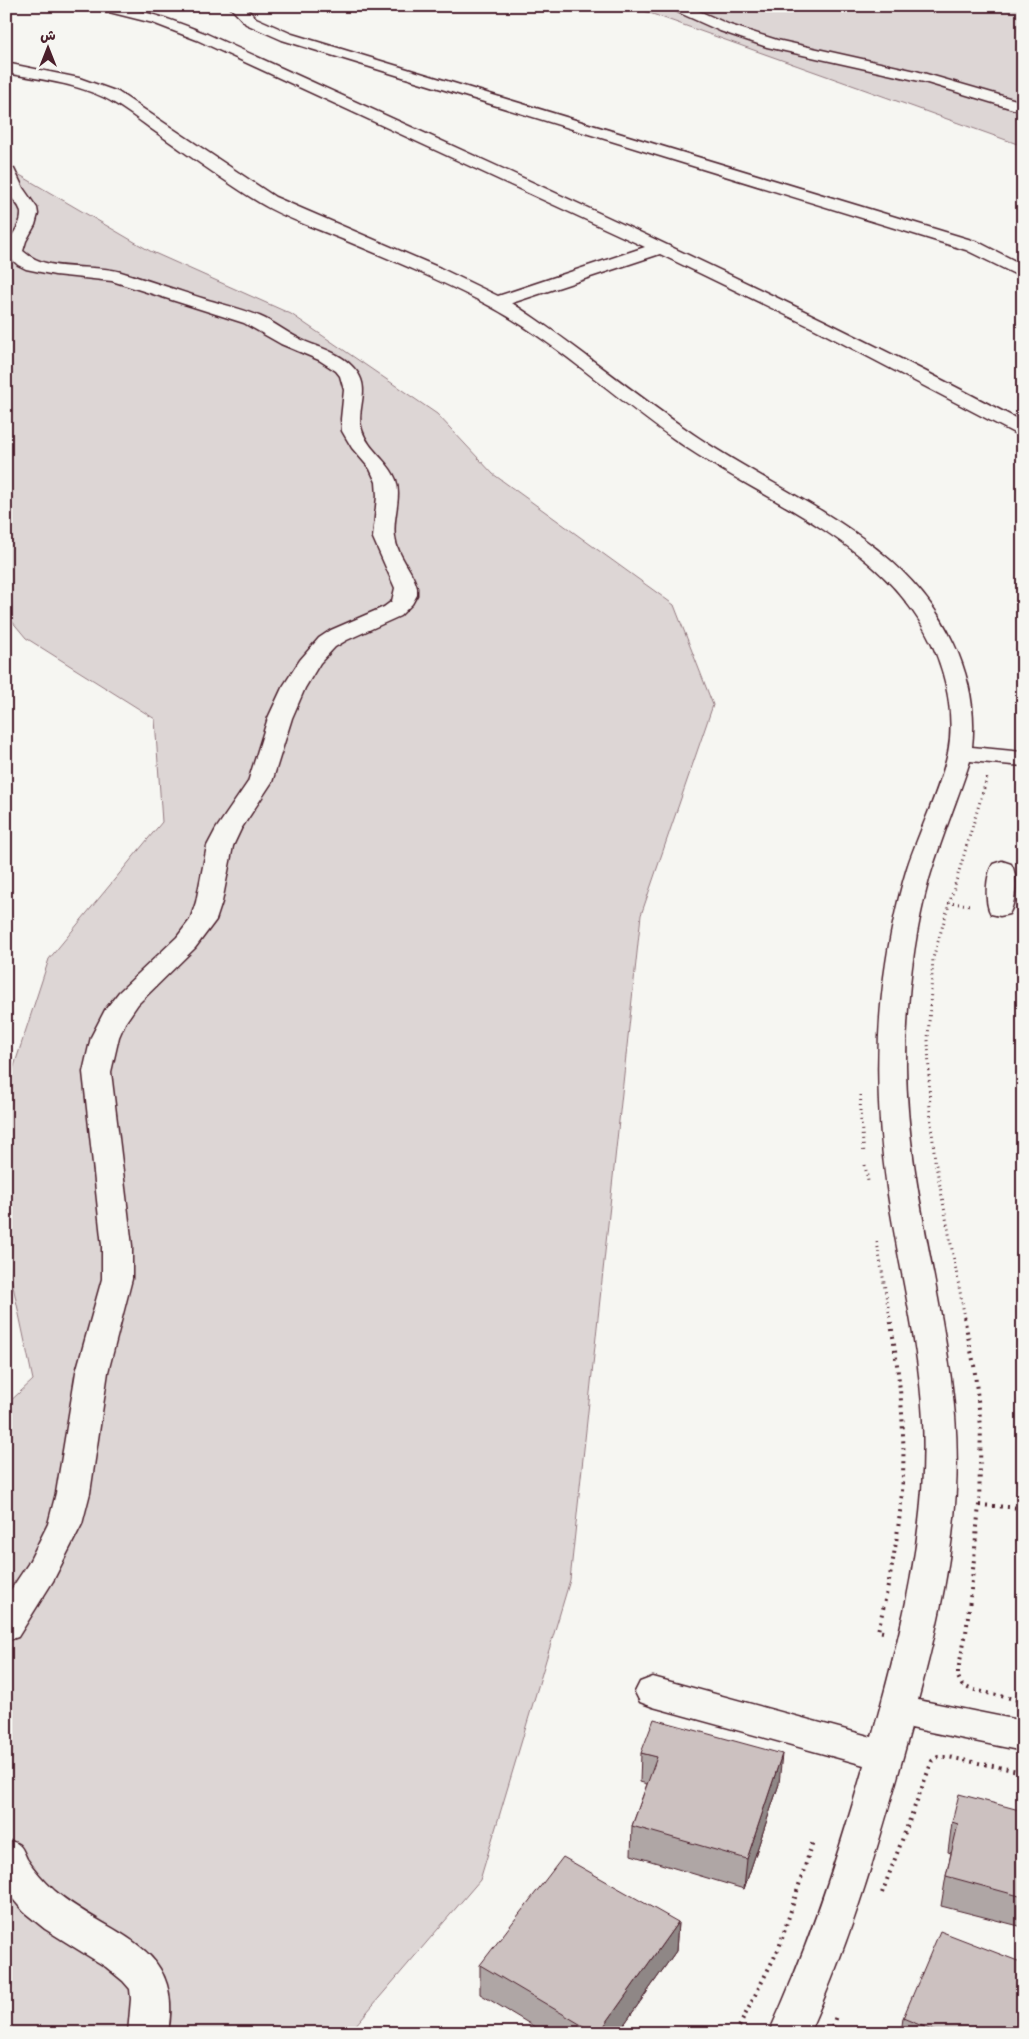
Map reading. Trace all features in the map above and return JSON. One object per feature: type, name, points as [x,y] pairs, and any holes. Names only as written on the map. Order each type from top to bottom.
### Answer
[{"type":"street","points":[[102,6],[158,20],[202,37],[784,306],[900,364],[1023,430]]},
{"type":"street","points":[[236,6],[251,21],[287,38],[505,102],[972,246],[1002,260],[1023,273]]},
{"type":"street","points":[[676,6],[716,26],[753,39],[796,51],[929,79],[1023,107]]},
{"type":"street","points":[[6,68],[74,81],[112,95],[269,201],[430,270],[497,302],[564,347],[673,431],[730,468],[811,512],[843,532],[900,580],[933,624],[947,652],[958,689],[960,753],[917,879],[905,929],[897,981],[893,1037],[897,1159],[934,1368],[940,1437],[940,1504],[927,1592],[898,1711],[850,1878],[806,1995],[789,2033]]},
{"type":"street","points":[[6,170],[11,176],[15,190],[29,212],[28,224],[14,246],[14,252],[24,261],[43,268],[121,277],[251,319],[265,325],[288,340],[331,359],[342,366],[353,383],[354,392],[350,418],[353,434],[378,466],[386,482],[389,494],[384,539],[390,557],[405,580],[407,588],[406,597],[400,606],[390,613],[335,635],[325,642],[312,658],[276,728],[266,769],[260,782],[233,819],[219,847],[215,861],[212,890],[204,918],[183,945],[138,986],[121,1006],[108,1027],[100,1049],[97,1072],[118,1246],[117,1279],[92,1372],[73,1493],[65,1524],[41,1572],[6,1627]]},
{"type":"street","points":[[497,302],[660,248]]},
{"type":"street","points":[[960,753],[1023,759]]},
{"type":"street","points":[[653,1692],[885,1756]]},
{"type":"street","points":[[898,1711],[1023,1736]]},
{"type":"street","points":[[6,1856],[28,1888],[52,1912],[125,1958],[141,1973],[148,1986],[152,2010],[148,2033]]},
{"type":"path","points":[[992,773],[987,777],[984,786],[948,903],[934,958],[928,1039],[930,1113],[935,1160],[946,1226],[974,1365],[981,1426],[979,1505],[966,1633],[958,1677],[962,1684],[970,1689],[1023,1700]]},
{"type":"path","points":[[861,1092],[860,1111],[868,1184]]},
{"type":"path","points":[[877,1241],[892,1320],[902,1409],[903,1464],[892,1577],[878,1631],[916,1637]]},
{"type":"path","points":[[979,1505],[1023,1508]]},
{"type":"path","points":[[881,1896],[932,1761],[938,1757],[948,1757],[1023,1772]]},
{"type":"path","points":[[736,2033],[779,1948],[813,1841]]},
{"type":"path","points":[[830,2033],[837,2014]]},
{"type":"shaded area","points":[[630,6],[1023,6],[1023,146]]},
{"type":"shaded area","points":[[6,167],[150,251],[291,314],[437,414],[493,474],[674,605],[713,705],[641,915],[570,1580],[480,1880],[349,2033],[6,2033],[6,1405],[33,1380],[6,1253],[6,1091],[49,959],[162,822],[155,719],[26,638],[6,614]]},
{"type":"building","points":[[654,1719],[782,1754],[747,1859],[632,1826],[657,1757],[641,1753]]},
{"type":"building","points":[[959,1794],[1023,1811],[1023,1897],[946,1876],[958,1824],[952,1822]]},
{"type":"building","points":[[563,1857],[678,1922],[599,2033],[595,2033],[480,1965]]},
{"type":"building","points":[[940,1931],[1023,1963],[1023,2033],[939,2033],[903,2018]]}]
